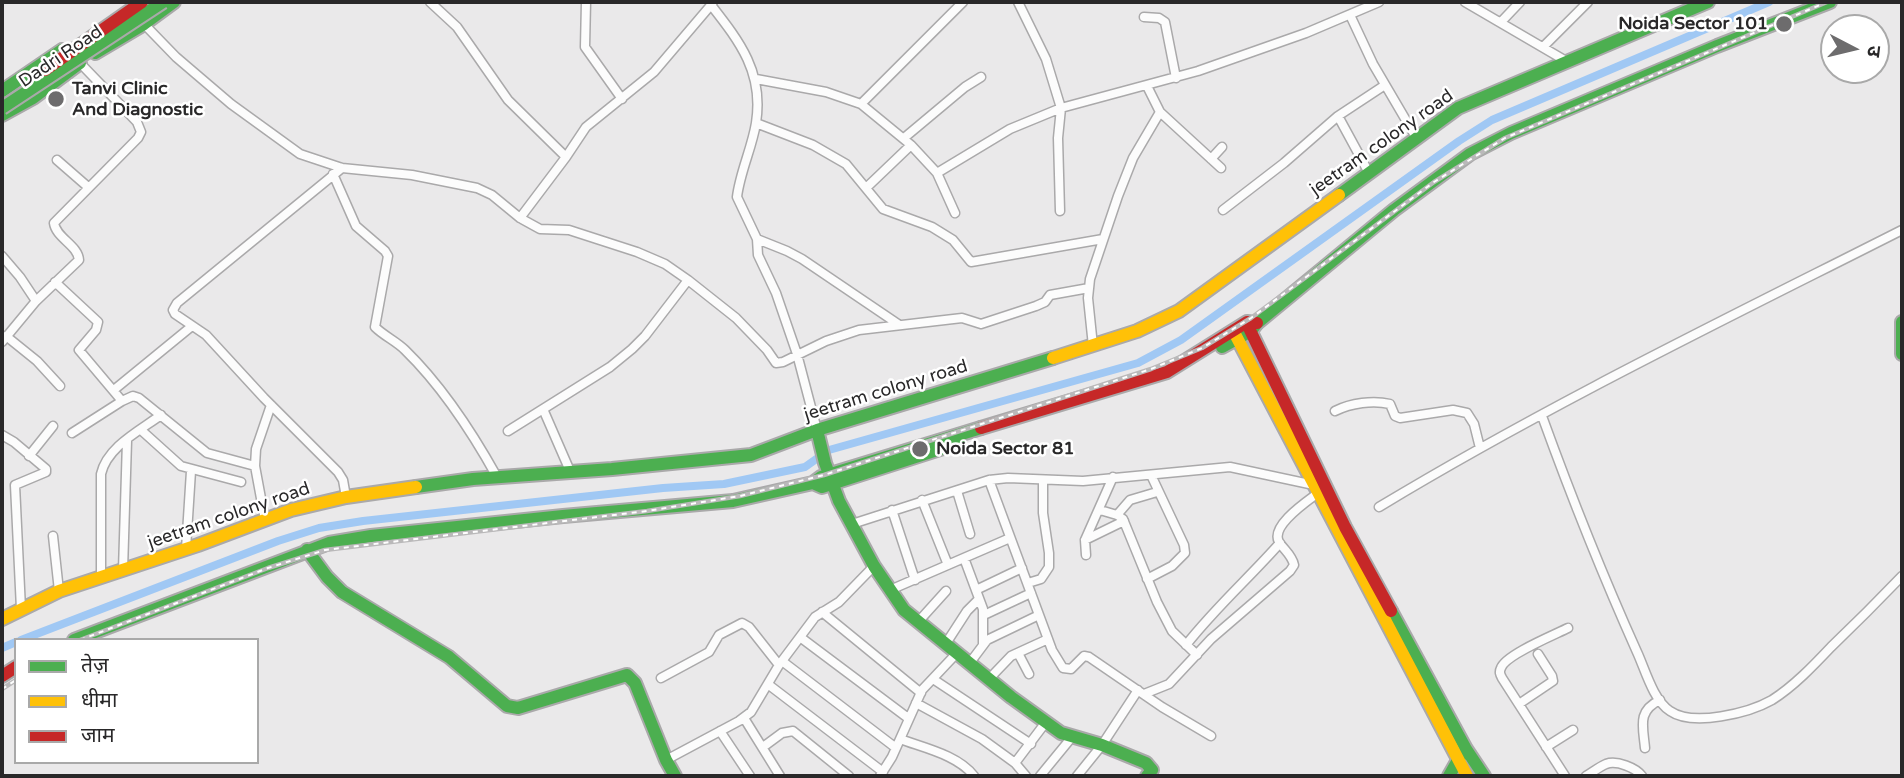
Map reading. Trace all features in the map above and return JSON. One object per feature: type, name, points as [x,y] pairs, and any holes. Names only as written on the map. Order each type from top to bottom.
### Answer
[{"type":"street","name":"Dadri Road","points":[[4,87],[132,2]]},
{"type":"street","points":[[2,100],[142,2]]},
{"type":"street","points":[[2,108],[163,2]]},
{"type":"street","name":"Dadri Road","points":[[2,116],[33,98],[80,62],[144,24],[174,2]]},
{"type":"street","points":[[430,2],[457,27],[508,100],[566,157]]},
{"type":"street","points":[[586,2],[585,47],[622,99]]},
{"type":"street","points":[[861,104],[963,2]]},
{"type":"street","points":[[1018,2],[1046,59],[1061,108],[1058,138],[1060,211]]},
{"type":"street","points":[[937,173],[1010,129],[1061,108],[1176,78],[1306,33],[1379,2]]},
{"type":"street","points":[[1465,2],[1475,4],[1566,61]]},
{"type":"street","points":[[1501,22],[1520,2]]},
{"type":"street","points":[[1543,47],[1588,2]]},
{"type":"street","name":"jeetram colony road","points":[[2,619],[59,592],[187,549],[291,510],[346,497],[497,477],[751,455],[1137,331],[1179,311],[1458,108],[1706,2]]},
{"type":"street","points":[[79,638],[329,543],[371,536],[733,501],[813,483],[822,487],[829,474],[1163,377],[1251,326],[1394,210],[1471,154],[1537,122],[1717,46],[1830,2]]},
{"type":"street","points":[[520,218],[586,127],[654,72],[712,4],[733,34],[756,79],[756,123],[737,197],[757,239],[758,255],[776,293],[797,354],[829,474],[874,566],[904,610],[988,680],[1046,722],[1072,737],[1102,745],[1146,764],[1152,770],[1147,776]]},
{"type":"street","points":[[1350,15],[1373,64],[1416,139]]},
{"type":"street","points":[[1144,17],[1159,18],[1165,22],[1176,78]]},
{"type":"street","points":[[144,24],[185,65],[231,104],[281,142],[318,162],[342,168],[412,174],[477,188],[492,195],[520,218],[544,230],[569,230],[665,264],[736,318],[767,349],[776,363],[842,334],[898,324],[962,318],[981,324],[1036,306],[1045,302],[1050,295],[1089,288]]},
{"type":"street","points":[[60,386],[37,361],[4,339],[36,301],[78,262],[80,257],[55,230],[54,223],[141,132],[138,122],[80,62]]},
{"type":"street","points":[[904,138],[965,87],[982,77]]},
{"type":"street","points":[[756,79],[827,92],[861,104],[904,138],[937,173],[955,213]]},
{"type":"street","points":[[1223,210],[1338,117],[1385,85]]},
{"type":"street","points":[[1147,86],[1160,112],[1221,168]]},
{"type":"street","points":[[4,87],[33,98]]},
{"type":"street","points":[[4,87],[20,106]]},
{"type":"street","points":[[1093,346],[1089,288],[1103,239],[1133,158],[1160,112]]},
{"type":"street","points":[[1338,117],[1369,173]]},
{"type":"street","points":[[756,123],[830,154],[846,164],[883,209],[932,227],[953,240],[971,262],[1103,239]]},
{"type":"street","points":[[866,188],[911,145]]},
{"type":"street","points":[[1211,159],[1222,147]]},
{"type":"street","points":[[57,160],[88,187]]},
{"type":"street","points":[[342,168],[177,303],[173,310],[206,335],[338,472],[343,480],[346,497]]},
{"type":"street","points":[[333,174],[356,226],[385,251],[387,256],[375,327],[404,349],[455,411],[482,449],[497,477]]},
{"type":"street","points":[[1379,507],[1480,448],[1625,370],[1902,230]]},
{"type":"street","points":[[757,239],[802,259],[898,324]]},
{"type":"street","points":[[2,256],[36,301]]},
{"type":"street","points":[[508,431],[610,367],[632,349],[688,280]]},
{"type":"street","points":[[55,282],[98,322],[96,330],[79,350],[122,401]]},
{"type":"street","points":[[1902,322],[1902,355]]},
{"type":"street","points":[[115,390],[192,326]]},
{"type":"street","points":[[1251,326],[1345,527],[1466,749],[1475,774]]},
{"type":"street","points":[[1235,335],[1457,761],[1475,774]]},
{"type":"street","points":[[72,433],[133,396],[207,453],[255,466]]},
{"type":"street","points":[[1335,411],[1356,404],[1384,403],[1390,404],[1395,416],[1400,418],[1453,410],[1467,413],[1474,425],[1480,448]]},
{"type":"street","points":[[265,520],[255,466],[260,433],[271,405]]},
{"type":"street","points":[[543,409],[569,471]]},
{"type":"street","points":[[100,578],[101,474],[105,460],[161,415]]},
{"type":"street","points":[[1542,416],[1577,513],[1614,600],[1660,700],[1667,710],[1676,715],[1696,718],[1725,716],[1758,707],[1771,700],[1800,678],[1902,576]]},
{"type":"street","points":[[29,456],[52,426]]},
{"type":"street","points":[[141,430],[181,467],[241,482]]},
{"type":"street","points":[[4,440],[46,469],[46,472],[15,485],[21,609]]},
{"type":"street","points":[[124,570],[127,441]]},
{"type":"street","points":[[852,524],[989,480],[1008,478],[1083,481],[1230,467],[1316,489]]},
{"type":"street","points":[[187,549],[191,471]]},
{"type":"street","points":[[1147,579],[1172,566],[1185,552],[1151,475]]},
{"type":"street","points":[[1086,555],[1085,540],[1113,477]]},
{"type":"street","points":[[989,480],[1048,639],[1063,668],[1068,671],[1084,656],[1089,657],[1211,736]]},
{"type":"street","points":[[1028,583],[1041,579],[1049,567],[1043,513],[1043,480]]},
{"type":"street","points":[[1077,776],[1141,692],[1164,688],[1247,606],[1290,570],[1294,565],[1293,560],[1277,539],[1280,527],[1316,489]]},
{"type":"street","points":[[957,491],[970,534]]},
{"type":"street","points":[[1085,540],[1121,518],[1130,500],[1157,492]]},
{"type":"street","points":[[922,500],[948,565]]},
{"type":"street","points":[[892,510],[915,580]]},
{"type":"street","points":[[1100,510],[1121,518],[1172,631],[1197,655]]},
{"type":"street","points":[[53,536],[59,592]]},
{"type":"street","points":[[890,590],[1010,538]]},
{"type":"street","points":[[1186,645],[1224,599],[1247,580],[1280,543]]},
{"type":"street","points":[[307,550],[327,577],[349,598],[454,660],[512,708],[627,675],[635,683],[675,776]]},
{"type":"street","points":[[964,558],[984,615],[983,644]]},
{"type":"street","points":[[666,760],[744,718],[755,707],[780,663],[815,617],[839,602],[874,566]]},
{"type":"street","points":[[944,645],[977,594],[1022,568]]},
{"type":"street","points":[[918,622],[946,591]]},
{"type":"street","points":[[984,615],[1031,593]]},
{"type":"street","points":[[822,612],[921,693]]},
{"type":"street","points":[[969,664],[983,644],[997,634],[1039,615]]},
{"type":"street","points":[[661,678],[709,652],[719,635],[742,623],[750,627],[780,663],[898,743],[953,760],[974,776]]},
{"type":"street","points":[[1565,776],[1500,673],[1502,664],[1514,656],[1568,628]]},
{"type":"street","points":[[800,637],[908,718]]},
{"type":"street","points":[[988,680],[1004,662],[1048,639]]},
{"type":"street","points":[[1018,653],[1029,674]]},
{"type":"street","points":[[769,684],[881,774],[921,693],[956,654]]},
{"type":"street","points":[[1518,704],[1553,681],[1538,654]]},
{"type":"street","points":[[933,679],[1031,744]]},
{"type":"street","points":[[1645,748],[1643,719],[1650,706],[1660,700]]},
{"type":"street","points":[[916,703],[982,739],[1015,763],[1026,776]]},
{"type":"street","points":[[744,718],[780,776]]},
{"type":"street","points":[[1015,763],[1046,722]]},
{"type":"street","points":[[1546,747],[1573,730]]},
{"type":"street","points":[[720,731],[750,776]]},
{"type":"street","points":[[763,747],[782,733],[793,731],[849,776]]},
{"type":"street","points":[[1040,776],[1072,737]]},
{"type":"street","points":[[1449,776],[1466,749]]},
{"type":"street","points":[[1586,776],[1606,764],[1614,763],[1637,769],[1642,776]]},
{"type":"waterway","points":[[26,638],[278,541],[319,528],[663,488],[724,484],[805,467],[829,450],[1138,363],[1181,340],[1492,120],[1769,2]]},
{"type":"waterway","points":[[2,648],[14,643]]},
{"type":"railway","points":[[85,638],[268,568],[325,550],[647,511],[740,496],[824,475],[1151,369],[1202,348],[1251,318],[1434,182],[1505,138],[1827,2]]},
{"type":"railway","points":[[2,689],[14,681]]},
{"type":"traffic: fast","points":[[2,108],[163,2]]},
{"type":"traffic: fast","points":[[95,53],[144,24],[174,2]]},
{"type":"traffic: fast","points":[[1339,195],[1458,108],[1708,2]]},
{"type":"traffic: fast","points":[[1222,347],[1251,331],[1257,323],[1394,210],[1470,154],[1511,133],[1717,46],[1830,2]]},
{"type":"traffic: fast","points":[[2,91],[62,50]]},
{"type":"traffic: fast","points":[[2,115],[33,98],[80,63]]},
{"type":"traffic: fast","points":[[1902,322],[1902,354]]},
{"type":"traffic: fast","points":[[416,487],[473,479],[751,455],[817,430],[1053,358]]},
{"type":"traffic: fast","points":[[79,638],[329,543],[371,536],[563,516],[733,501],[813,483],[821,477],[981,428]]},
{"type":"traffic: fast","points":[[817,430],[825,463],[839,501],[874,566],[904,610],[1011,697],[1061,733],[1102,745],[1146,763],[1152,770],[1147,776]]},
{"type":"traffic: fast","points":[[813,483],[822,487],[959,443]]},
{"type":"traffic: fast","points":[[307,550],[342,592],[449,657],[507,706],[518,708],[627,675],[635,683],[675,776]]},
{"type":"traffic: fast","points":[[1391,611],[1466,749],[1484,776]]},
{"type":"traffic: fast","points":[[1449,776],[1461,755]]},
{"type":"traffic: slow","points":[[1053,358],[1137,331],[1179,311],[1339,195]]},
{"type":"traffic: slow","points":[[1235,334],[1467,776]]},
{"type":"traffic: slow","points":[[2,619],[59,591],[198,545],[291,510],[346,497],[416,487]]},
{"type":"traffic: jam","points":[[45,70],[142,2]]},
{"type":"traffic: jam","points":[[981,428],[1167,372],[1247,322],[1257,323]]},
{"type":"traffic: jam","points":[[1248,326],[1345,527],[1391,611]]},
{"type":"traffic: jam","points":[[2,676],[14,668]]},
{"type":"place","name":"Noida Sector 101","points":[[1784,24]]},
{"type":"place","name":"Tanvi Clinic And Diagnostic","points":[[56,99]]},
{"type":"place","name":"Noida Sector 81","points":[[920,449]]}]
